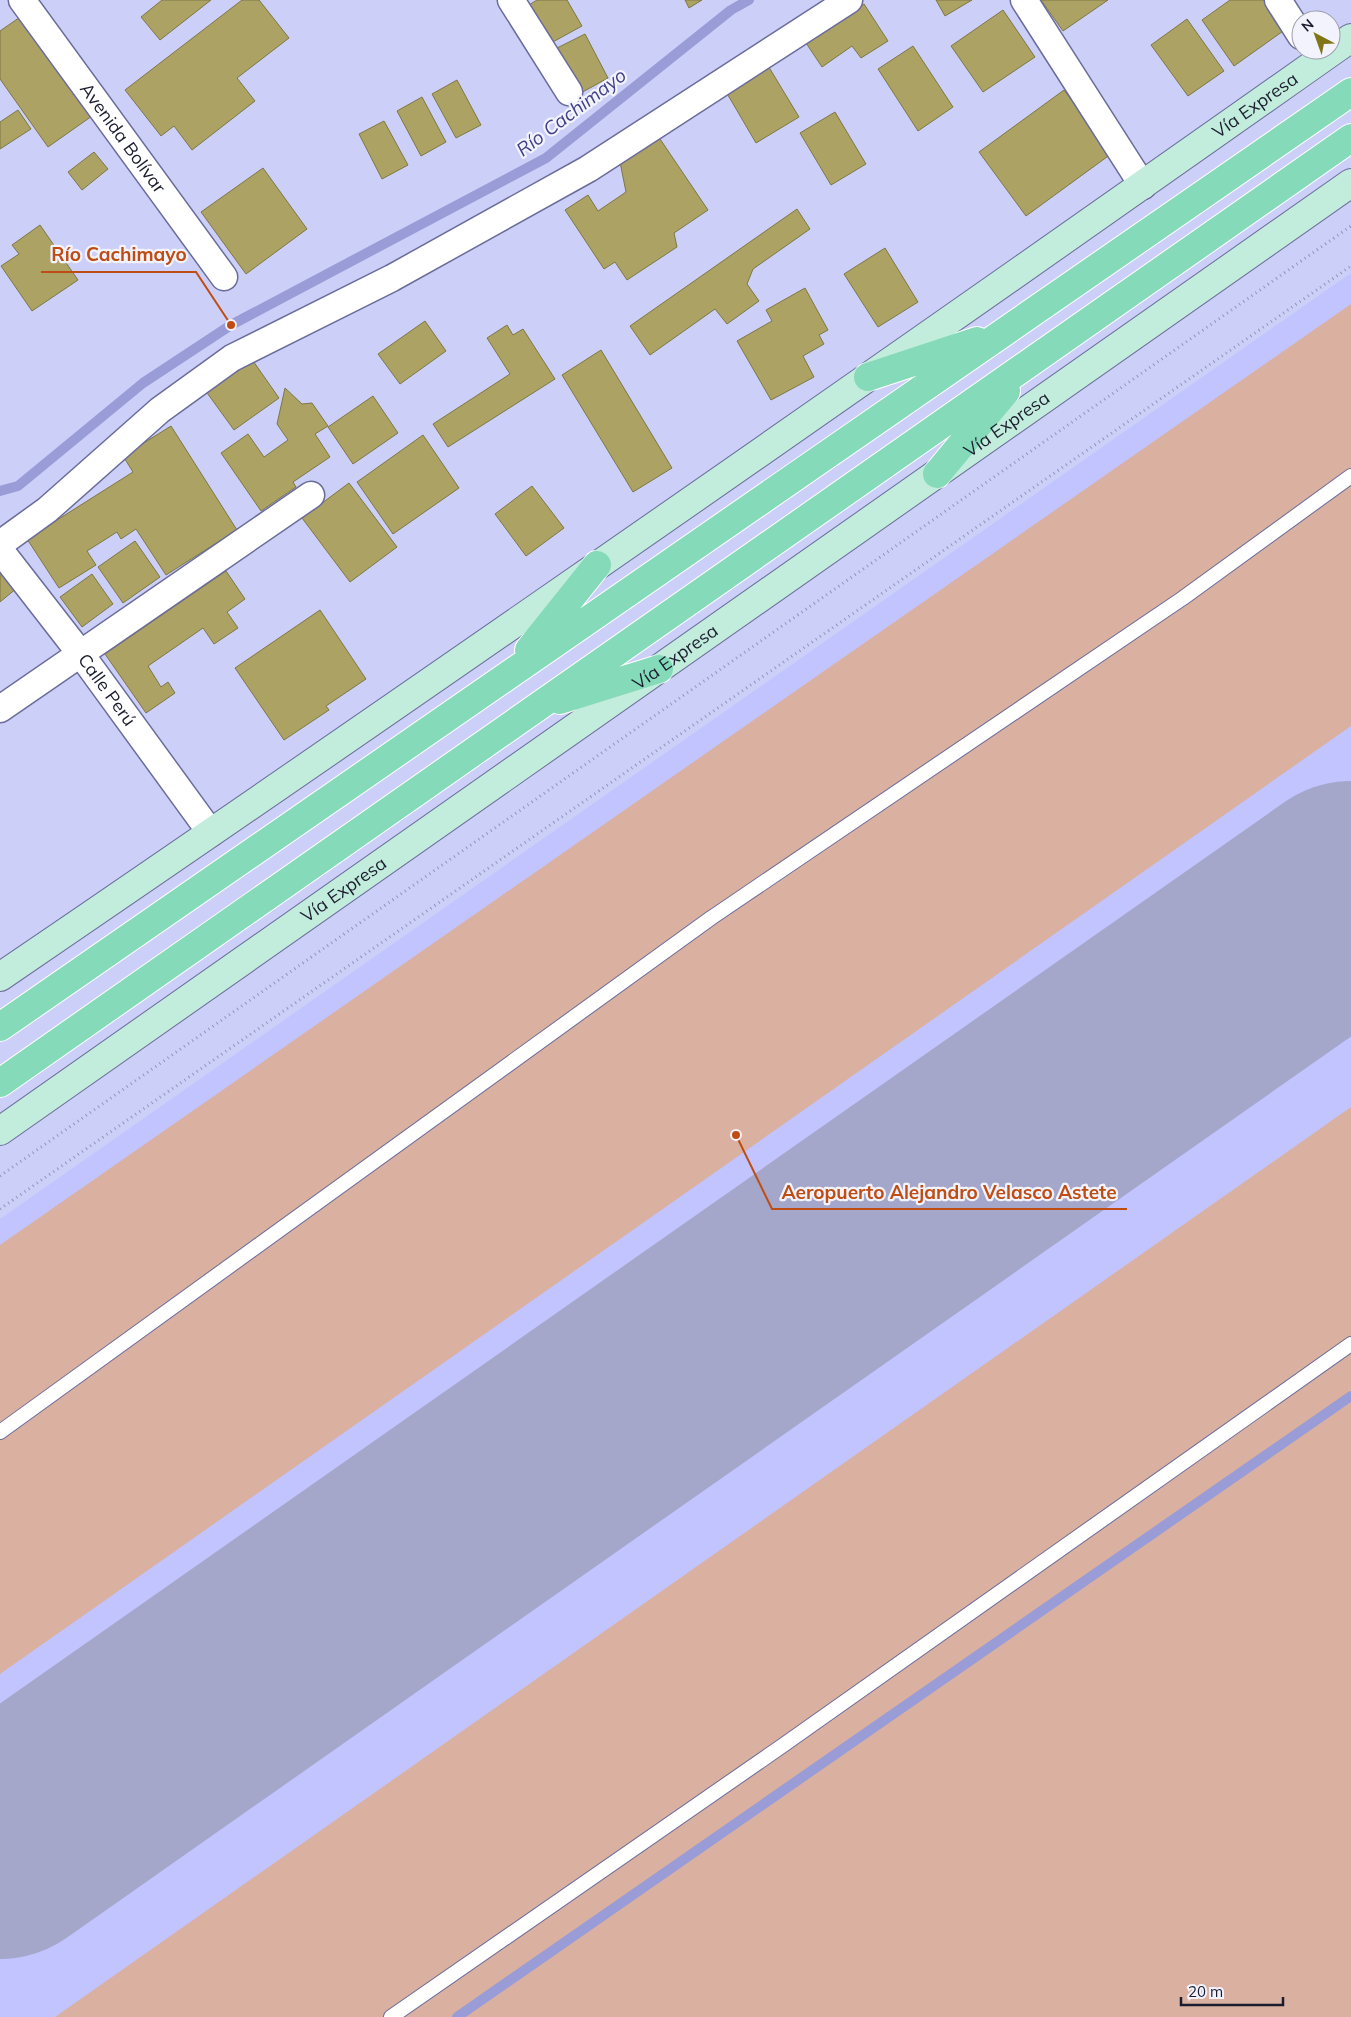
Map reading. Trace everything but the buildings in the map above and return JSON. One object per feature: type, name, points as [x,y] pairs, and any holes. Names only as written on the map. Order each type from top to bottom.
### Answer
[{"type":"main road","name":"Vía Expresa","points":[[0,977],[211,833],[1143,186],[1309,60]]},
{"type":"main road","points":[[0,1027],[1351,92]]},
{"type":"main road","points":[[0,1083],[1351,138]]},
{"type":"main road","name":"Vía Expresa","points":[[0,1131],[1351,183]]},
{"type":"main road","points":[[868,377],[1007,331]]},
{"type":"main road","points":[[937,474],[1029,363]]},
{"type":"main road","points":[[511,673],[597,565]]},
{"type":"main road","points":[[535,708],[659,669]]},
{"type":"street","points":[[0,7],[12,0]]},
{"type":"street","name":"Avenida Bolívar","points":[[22,0],[224,277]]},
{"type":"street","points":[[511,0],[569,92]]},
{"type":"street","points":[[0,544],[47,510],[160,410],[232,358],[392,278],[588,169],[849,0]]},
{"type":"street","points":[[1024,0],[1143,186]]},
{"type":"street","points":[[1278,0],[1291,20]]},
{"type":"street","points":[[0,709],[311,495]]},
{"type":"street","name":"Calle Perú","points":[[0,550],[80,654],[211,833]]},
{"type":"lane","points":[[0,1432],[711,918],[1183,598],[1351,476]]},
{"type":"lane","points":[[391,2017],[782,1746],[1351,1344]]},
{"type":"path","points":[[0,1176],[1351,226]]},
{"type":"path","points":[[0,1209],[1351,266]]},
{"type":"shaded area","points":[[1351,273],[1351,2017],[0,2017],[0,1219]]},
{"type":"shaded area","points":[[1351,304],[1351,726],[0,1674],[0,1245]]},
{"type":"shaded area","points":[[1351,1107],[1351,2017],[55,2017]]},
{"type":"waterway","name":"Río Cachimayo","points":[[0,491],[18,486],[143,383],[231,325],[546,158],[731,10],[749,0]]},
{"type":"waterway","points":[[457,2017],[1351,1396]]},
{"type":"runway","points":[[0,1844],[1351,896]]},
{"type":"place","name":"Río Cachimayo","points":[[231,325]]},
{"type":"place","name":"Aeropuerto Alejandro Velasco Astete","points":[[736,1135]]}]
